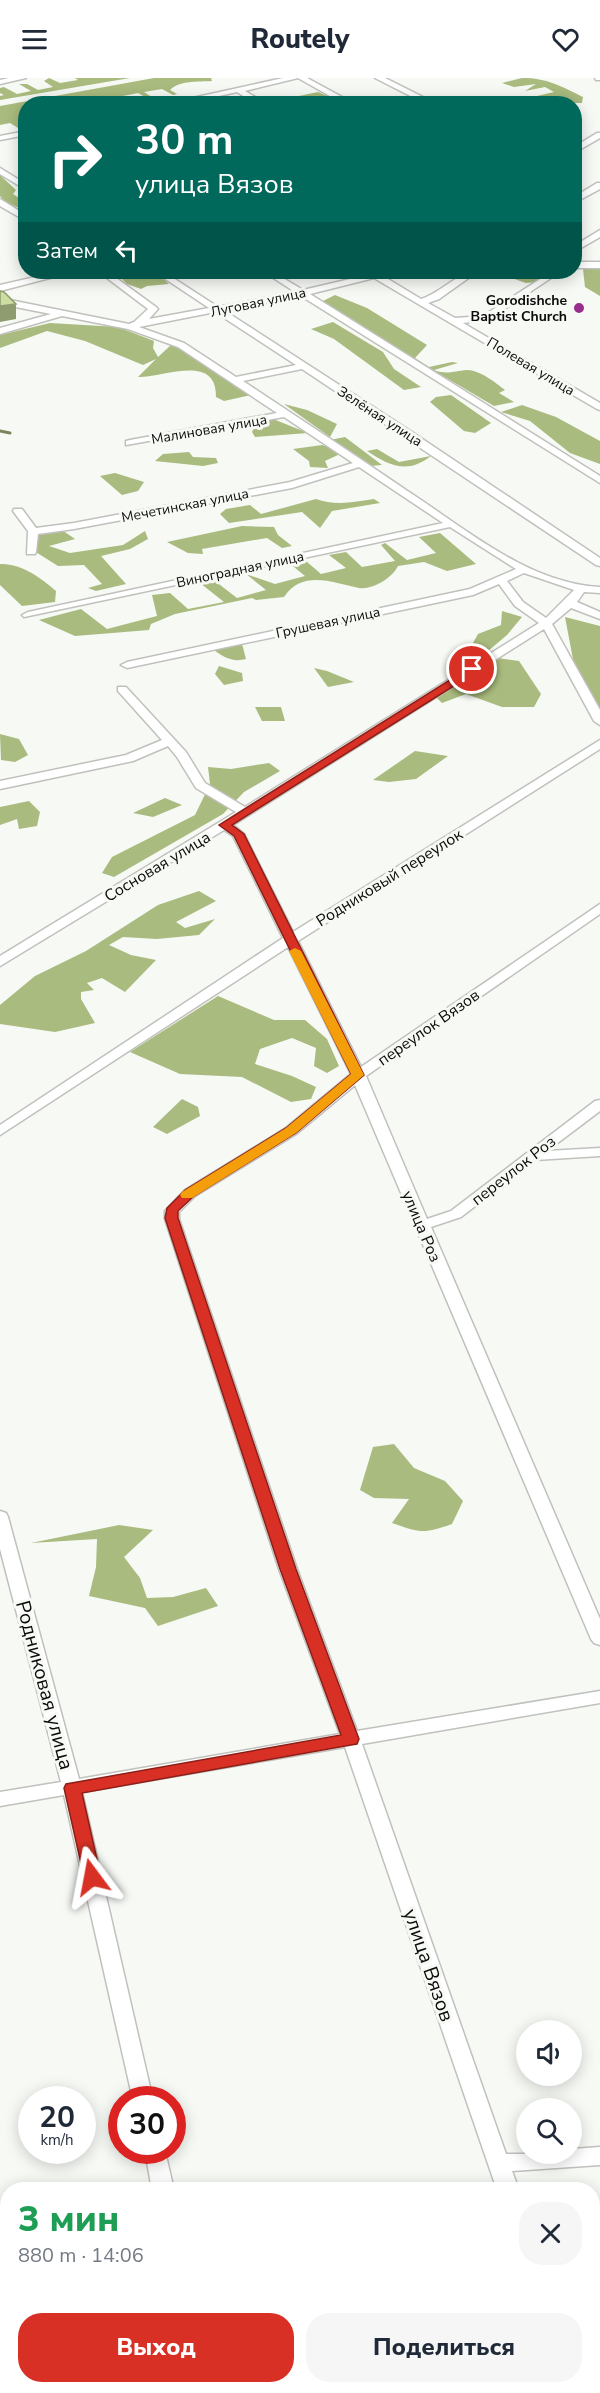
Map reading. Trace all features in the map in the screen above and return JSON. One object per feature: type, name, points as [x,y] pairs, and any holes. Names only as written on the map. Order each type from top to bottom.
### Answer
[{"type":"street","points":[[0,82],[22,78]]},
{"type":"street","points":[[213,96],[294,78]]},
{"type":"street","points":[[301,78],[336,96]]},
{"type":"street","points":[[379,78],[416,96]]},
{"type":"street","points":[[240,91],[249,96]]},
{"type":"street","points":[[0,138],[18,135]]},
{"type":"street","points":[[582,146],[600,135]]},
{"type":"street","points":[[0,170],[18,182]]},
{"type":"street","points":[[582,196],[600,185]]},
{"type":"street","points":[[0,202],[18,214]]},
{"type":"street","points":[[582,245],[600,233]]},
{"type":"street","points":[[582,265],[600,265]]},
{"type":"street","points":[[0,288],[30,279]]},
{"type":"street","points":[[112,279],[153,309],[134,326]]},
{"type":"street","name":"Зелёная улица","points":[[170,279],[600,563]]},
{"type":"street","points":[[280,279],[600,480]]},
{"type":"street","name":"Луговая улица","points":[[134,326],[303,293],[355,279]]},
{"type":"street","name":"Полевая улица","points":[[386,279],[421,302],[600,407]]},
{"type":"street","points":[[421,302],[436,297],[463,279]]},
{"type":"street","points":[[455,321],[485,318],[545,279]]},
{"type":"street","points":[[0,301],[134,326],[181,345],[524,570],[582,588],[600,590]]},
{"type":"street","points":[[0,331],[62,313]]},
{"type":"street","points":[[236,380],[303,366]]},
{"type":"street","name":"Малиновая улица","points":[[130,443],[287,414]]},
{"type":"street","name":"Мечетинская улица","points":[[33,531],[74,526],[292,485],[360,464]]},
{"type":"street","points":[[18,510],[33,531],[31,552]]},
{"type":"street","name":"Виноградная улица","points":[[28,615],[451,524]]},
{"type":"street","name":"Грушевая улица","points":[[128,664],[472,592],[524,570]]},
{"type":"street","points":[[502,580],[519,604],[546,623],[600,721]]},
{"type":"street","name":"Сосновая улица","points":[[0,962],[225,825],[546,623],[570,603],[582,588]]},
{"type":"street","points":[[570,603],[600,616]]},
{"type":"street","points":[[122,689],[188,763],[193,776],[200,785],[245,812]]},
{"type":"street","points":[[0,785],[129,758],[170,741]]},
{"type":"street","name":"Родниковый переулок","points":[[0,1131],[290,940],[600,744]]},
{"type":"street","name":"улица Роз","points":[[225,825],[238,834],[358,1075],[600,1639]]},
{"type":"street","name":"переулок Вязов","points":[[172,1210],[190,1193],[291,1131],[358,1075],[600,908]]},
{"type":"street","name":"переулок Роз","points":[[421,1225],[456,1214],[600,1104]]},
{"type":"street","points":[[532,1156],[600,1152]]},
{"type":"street","name":"улица Вязов","points":[[172,1210],[171,1218],[288,1569],[351,1739],[505,2182]]},
{"type":"street","name":"Родниковая улица","points":[[0,1517],[72,1788],[140,2086]]},
{"type":"street","points":[[0,1799],[600,1697]]},
{"type":"street","points":[[498,2163],[600,2156]]},
{"type":"street","points":[[158,2164],[162,2182]]},
{"type":"green space","points":[[49,78],[60,83],[78,80],[75,78],[130,78],[0,100],[0,96],[4,95],[0,93],[0,88],[4,87],[17,94],[31,91],[19,84],[27,84],[38,90],[53,87],[44,81]]},
{"type":"green space","points":[[154,78],[211,78],[212,81],[179,85],[170,90],[177,94],[173,95],[162,89],[144,92],[150,96],[138,93],[123,96],[55,96]]},
{"type":"green space","points":[[522,78],[539,79],[581,96],[537,96],[554,92],[545,87],[525,91],[536,84],[514,87],[502,83]]},
{"type":"green space","points":[[318,92],[327,96],[299,96]]},
{"type":"green space","points":[[18,103],[18,128],[10,123],[0,125],[0,106]]},
{"type":"green space","points":[[0,175],[16,190],[13,194],[18,197],[18,207],[5,202],[0,196]]},
{"type":"green space","points":[[600,268],[600,296],[585,287],[583,269]]},
{"type":"green space","points":[[122,279],[164,279],[169,284],[147,286],[141,289],[127,284]]},
{"type":"green space","points":[[514,279],[537,279],[538,282],[526,283]]},
{"type":"green space","points":[[335,295],[367,308],[427,345],[415,358],[429,367],[452,362],[458,363],[434,370],[477,372],[505,390],[499,393],[514,402],[494,406],[319,303]]},
{"type":"green space","points":[[333,322],[383,352],[394,369],[421,387],[404,390],[334,339],[311,329]]},
{"type":"green space","points":[[50,323],[118,327],[154,341],[153,348],[158,357],[171,345],[192,354],[251,395],[224,401],[216,397],[214,383],[208,375],[198,371],[186,370],[138,377],[156,359],[143,365],[85,341],[47,331],[0,348],[0,335]]},
{"type":"green space","points":[[451,395],[491,423],[475,433],[464,431],[430,402],[436,397]]},
{"type":"green space","points":[[284,404],[307,410],[337,424],[330,437]]},
{"type":"green space","points":[[522,405],[556,417],[600,441],[600,464],[570,453],[530,421],[501,412]]},
{"type":"green space","points":[[273,419],[308,433],[255,437],[252,432],[255,425],[252,423]]},
{"type":"green space","points":[[345,437],[382,465],[370,466],[330,440]]},
{"type":"green space","points":[[322,445],[340,454],[325,461],[328,468],[310,467],[309,461],[293,449]]},
{"type":"green space","points":[[377,449],[399,462],[431,456],[414,465],[398,466],[367,451]]},
{"type":"green space","points":[[189,452],[193,457],[216,458],[218,463],[203,466],[155,461],[163,454]]},
{"type":"green space","points":[[115,473],[144,482],[138,491],[122,495],[100,476]]},
{"type":"green space","points":[[316,499],[338,503],[374,499],[380,503],[332,511],[320,528],[302,512],[229,523],[220,514],[226,509],[250,505],[261,514]]},
{"type":"green space","points":[[242,526],[274,527],[278,535],[292,546],[282,548],[267,538],[202,549],[203,554],[188,553],[167,542]]},
{"type":"green space","points":[[59,528],[75,539],[49,546],[70,553],[123,545],[145,531],[148,539],[130,549],[101,556],[126,584],[96,591],[88,588],[102,584],[84,565],[58,566],[31,549],[32,536]]},
{"type":"green space","points":[[440,533],[476,564],[447,571],[424,562],[398,566],[382,582],[364,588],[329,581],[309,581],[292,588],[284,597],[256,600],[252,598],[175,614],[151,624],[149,630],[75,636],[39,620],[81,609],[107,629],[157,616],[152,595],[170,593],[188,609],[224,602],[200,583],[215,581],[237,598],[266,590],[246,574],[275,584],[305,576],[288,562],[306,561],[321,574],[346,568],[329,555],[346,552],[362,567],[395,561],[381,545],[385,543],[407,560],[436,553],[419,537]]},
{"type":"green space","points":[[0,564],[16,566],[37,576],[56,591],[55,602],[22,606],[0,585]]},
{"type":"green space","points":[[502,611],[522,617],[507,635],[488,651],[468,652],[478,634],[501,625]]},
{"type":"green space","points":[[565,617],[600,626],[600,719],[580,696]]},
{"type":"green space","points":[[241,640],[246,659],[227,658],[210,647]]},
{"type":"green space","points":[[491,657],[519,661],[541,694],[534,707],[502,707],[466,694],[442,703],[433,694]]},
{"type":"green space","points":[[219,666],[242,673],[243,681],[224,685],[215,674]]},
{"type":"green space","points":[[314,668],[327,671],[354,682],[328,687]]},
{"type":"green space","points":[[255,707],[281,707],[285,721],[262,721]]},
{"type":"green space","points":[[0,734],[19,739],[28,755],[15,762],[1,760]]},
{"type":"green space","points":[[415,751],[448,756],[416,779],[389,782],[373,780]]},
{"type":"green space","points":[[269,763],[280,771],[244,792],[223,814],[114,877],[102,873],[112,857],[195,815],[210,784],[208,767],[231,769]]},
{"type":"green space","points":[[165,798],[182,805],[153,817],[133,813]]},
{"type":"green space","points":[[29,801],[40,812],[37,826],[19,829],[17,819],[0,825],[0,807]]},
{"type":"green space","points":[[199,891],[216,901],[176,922],[185,928],[215,919],[199,935],[157,939],[123,937],[109,945],[131,955],[156,960],[125,992],[102,978],[87,983],[94,990],[81,992],[81,999],[95,1023],[55,1032],[0,1024],[0,1005],[35,976],[86,951],[158,905]]},
{"type":"green space","points":[[218,996],[274,1020],[305,1020],[327,1039],[339,1066],[327,1073],[314,1066],[316,1048],[292,1038],[260,1049],[255,1064],[292,1076],[316,1087],[311,1099],[291,1102],[242,1077],[180,1074],[130,1052]]},
{"type":"green space","points":[[182,1099],[198,1107],[200,1116],[167,1134],[153,1127]]},
{"type":"green space","points":[[394,1444],[414,1468],[445,1481],[463,1501],[452,1524],[422,1531],[392,1523],[409,1499],[374,1498],[360,1490],[373,1447]]},
{"type":"green space","points":[[119,1525],[153,1530],[124,1557],[140,1578],[147,1598],[173,1597],[206,1588],[218,1606],[158,1626],[145,1608],[89,1596],[96,1567],[97,1539],[31,1543]]},
{"type":"building","points":[[0,291],[4,292],[16,304],[0,306]]},
{"type":"waterway","points":[[0,431],[10,433]]},
{"type":"slow traffic","points":[[187,1195],[291,1131],[358,1075],[295,951]]},
{"type":"place","name":"Gorodishche Baptist Church","points":[[579,308]]},
{"type":"route","points":[[92,1877],[72,1788],[351,1739],[288,1569],[171,1218],[172,1210],[177,1203],[190,1193],[291,1131],[358,1075],[238,834],[225,825],[472,669]]}]
